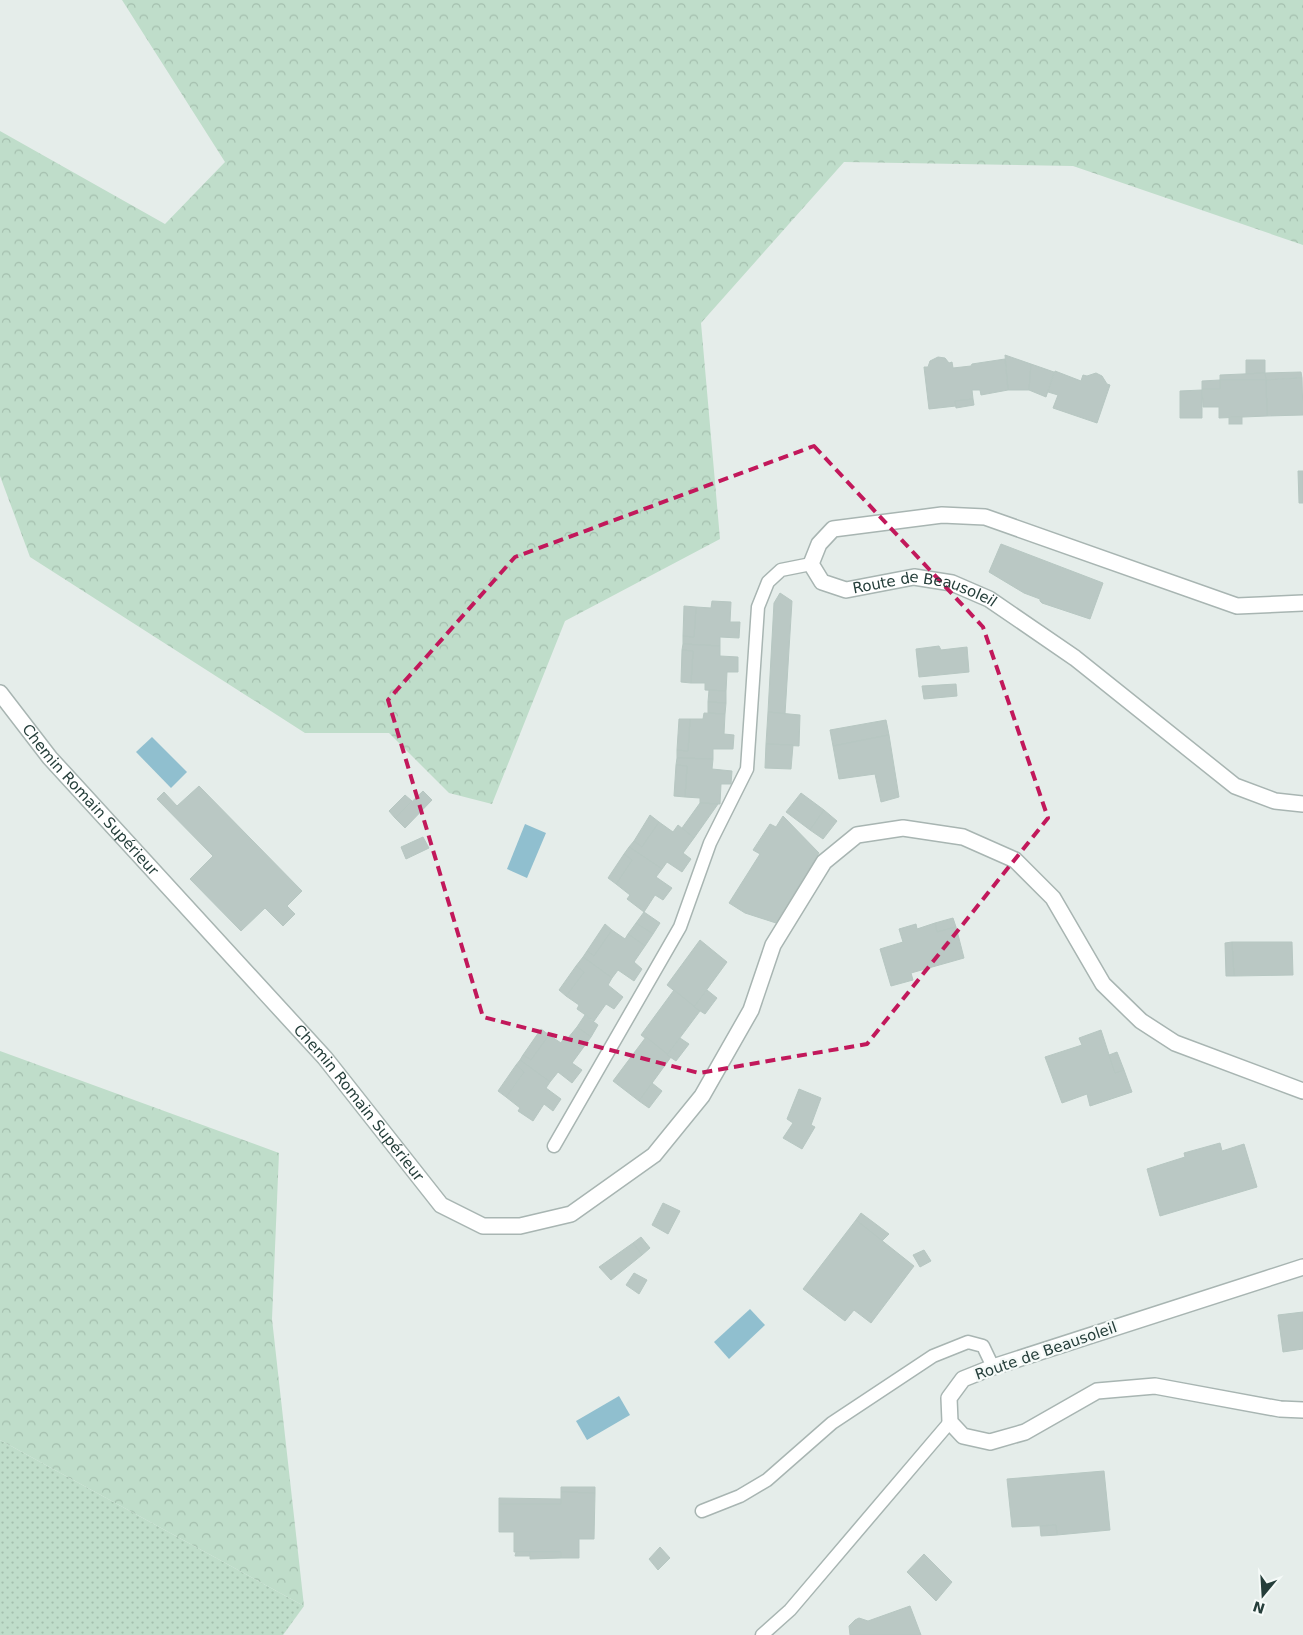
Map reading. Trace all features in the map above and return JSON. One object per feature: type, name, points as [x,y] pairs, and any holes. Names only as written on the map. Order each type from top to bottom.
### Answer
[{"type":"street","points":[[811,564],[819,544],[833,529],[942,515],[985,517],[1237,606],[1303,603]]},
{"type":"street","name":"Route de Beausoleil","points":[[811,564],[822,582],[846,590],[914,576],[952,583],[989,599],[1075,658],[1236,786],[1276,801],[1303,804]]},
{"type":"street","name":"Chemin Romain Supérieur","points":[[0,693],[50,758],[325,1058],[441,1205],[483,1226],[520,1226],[571,1214],[654,1154],[702,1096],[752,1010],[773,945],[824,862],[857,835],[903,828],[963,837],[1015,860],[1053,898],[1103,984],[1141,1021],[1175,1043],[1303,1092]]},
{"type":"street","name":"Route de Beausoleil","points":[[950,1422],[949,1398],[963,1379],[993,1367],[1303,1267]]},
{"type":"street","points":[[950,1422],[963,1436],[990,1442],[1026,1432],[1097,1391],[1155,1386],[1280,1409],[1303,1410]]},
{"type":"lane","points":[[554,1146],[680,927],[710,843],[747,769],[758,607],[768,582],[781,570],[811,564]]},
{"type":"lane","points":[[702,1511],[740,1496],[767,1480],[832,1423],[933,1356],[968,1342],[982,1346],[993,1367]]},
{"type":"lane","points":[[762,1635],[790,1610],[950,1422]]},
{"type":"highlighted area","points":[[814,446],[983,627],[1048,818],[867,1044],[699,1073],[483,1017],[388,700],[515,557]]},
{"type":"green space","points":[[122,0],[1303,0],[1303,245],[1073,166],[844,162],[701,323],[720,539],[565,621],[492,804],[449,793],[389,733],[305,733],[30,557],[0,476],[0,131],[165,224],[225,162]]},
{"type":"green space","points":[[0,1051],[279,1153],[272,1319],[304,1606],[0,1440]]},
{"type":"green space","points":[[0,1440],[304,1606],[283,1635],[0,1635]]},
{"type":"water","points":[[152,737],[187,772],[171,788],[136,752]]},
{"type":"water","points":[[525,824],[546,833],[527,878],[507,869]]},
{"type":"water","points":[[750,1309],[765,1325],[729,1359],[714,1342]]},
{"type":"water","points":[[619,1396],[630,1415],[587,1440],[576,1421]]},
{"type":"building","points":[[1005,355],[1031,364],[1029,390],[1008,390]]},
{"type":"building","points":[[938,357],[945,358],[949,363],[952,362],[953,368],[1005,359],[1008,390],[981,395],[980,390],[972,390],[973,399],[955,401],[956,406],[929,409],[924,367],[928,367],[930,361]]},
{"type":"building","points":[[1246,360],[1265,360],[1265,373],[1246,374]]},
{"type":"building","points":[[1031,364],[1054,372],[1046,397],[1029,390]]},
{"type":"building","points":[[1055,371],[1081,381],[1083,375],[1087,376],[1096,373],[1102,376],[1107,384],[1110,385],[1097,423],[1053,408],[1058,395],[1048,392]]},
{"type":"building","points":[[1301,372],[1302,378],[1266,380],[1265,373]]},
{"type":"building","points":[[1265,373],[1266,380],[1220,380],[1220,375]]},
{"type":"building","points":[[1302,378],[1303,415],[1267,416],[1266,380]]},
{"type":"building","points":[[1220,380],[1266,380],[1267,416],[1219,418],[1219,407],[1203,407],[1202,389],[1220,389]]},
{"type":"building","points":[[1220,380],[1220,389],[1202,389],[1202,381]]},
{"type":"building","points":[[1202,390],[1202,418],[1180,418],[1180,391]]},
{"type":"building","points":[[973,399],[974,405],[956,408],[955,401]]},
{"type":"building","points":[[1229,417],[1242,417],[1242,424],[1229,424]]},
{"type":"building","points":[[1298,471],[1303,471],[1303,503],[1299,503]]},
{"type":"building","points":[[1001,544],[1103,583],[1090,619],[1042,603],[1040,599],[1024,593],[989,572]]},
{"type":"building","points":[[780,593],[792,601],[785,714],[768,712],[774,603]]},
{"type":"building","points":[[712,601],[731,602],[730,622],[740,622],[739,638],[720,637],[720,646],[683,644],[683,636],[694,637],[696,607],[711,608]]},
{"type":"building","points":[[684,606],[696,607],[694,637],[683,636]]},
{"type":"building","points":[[683,644],[720,646],[720,656],[738,657],[738,672],[727,672],[726,691],[705,690],[705,683],[691,683],[693,651],[682,650]]},
{"type":"building","points":[[939,646],[941,650],[967,647],[969,672],[919,677],[916,649]]},
{"type":"building","points":[[682,650],[693,651],[691,683],[681,682]]},
{"type":"building","points":[[956,684],[957,696],[924,699],[922,686]]},
{"type":"building","points":[[709,690],[726,691],[726,703],[708,702]]},
{"type":"building","points":[[708,702],[726,703],[725,714],[708,713]]},
{"type":"building","points":[[768,712],[800,715],[799,746],[766,744]]},
{"type":"building","points":[[704,713],[725,714],[724,734],[734,735],[733,749],[713,749],[713,759],[677,758],[677,750],[688,751],[690,719],[703,719]]},
{"type":"building","points":[[679,719],[690,719],[688,751],[677,750]]},
{"type":"building","points":[[886,720],[889,735],[833,746],[830,730]]},
{"type":"building","points":[[889,735],[899,797],[881,802],[875,774],[839,779],[833,746]]},
{"type":"building","points":[[766,744],[793,745],[791,769],[765,768]]},
{"type":"building","points":[[677,758],[713,759],[712,769],[732,771],[731,784],[721,784],[720,804],[700,803],[700,798],[685,797],[687,766],[676,765]]},
{"type":"building","points":[[676,765],[687,766],[685,797],[674,796]]},
{"type":"building","points":[[199,786],[302,891],[287,906],[295,914],[283,926],[265,908],[241,931],[190,879],[213,856],[157,799],[164,792],[177,806]]},
{"type":"building","points":[[423,791],[432,800],[405,828],[395,818]]},
{"type":"building","points":[[801,793],[824,810],[810,830],[786,812]]},
{"type":"building","points":[[405,795],[412,801],[395,818],[389,811]]},
{"type":"building","points":[[700,803],[718,804],[694,838],[682,828]]},
{"type":"building","points":[[824,810],[837,821],[823,839],[810,830]]},
{"type":"building","points":[[650,815],[659,822],[642,847],[634,841]]},
{"type":"building","points":[[783,816],[819,853],[776,923],[745,913],[729,903],[760,854],[753,850],[770,824],[776,827]]},
{"type":"building","points":[[659,822],[673,832],[678,825],[694,838],[683,853],[691,859],[682,872],[667,862],[662,869],[629,847],[634,841],[642,847]]},
{"type":"building","points":[[423,837],[429,848],[406,859],[401,847]]},
{"type":"building","points":[[629,847],[662,869],[656,877],[672,888],[663,900],[655,895],[644,912],[627,899],[630,895],[616,884],[632,860],[624,854]]},
{"type":"building","points":[[624,854],[632,860],[616,884],[608,878]]},
{"type":"building","points":[[644,912],[660,923],[653,934],[636,923]]},
{"type":"building","points":[[953,918],[956,927],[937,932],[935,923]]},
{"type":"building","points":[[636,923],[653,934],[645,946],[628,934]]},
{"type":"building","points":[[935,923],[937,932],[956,927],[964,958],[911,973],[913,980],[891,986],[880,949],[903,942],[899,929],[916,924],[917,929]]},
{"type":"building","points":[[605,924],[612,930],[594,956],[587,951]]},
{"type":"building","points":[[612,930],[625,939],[628,934],[645,946],[634,962],[642,969],[634,981],[618,970],[612,978],[583,957],[587,951],[594,956]]},
{"type":"building","points":[[700,940],[727,962],[694,1007],[667,985]]},
{"type":"building","points":[[1232,942],[1292,942],[1293,975],[1234,976]]},
{"type":"building","points":[[1232,942],[1234,976],[1226,976],[1225,943]]},
{"type":"building","points":[[583,957],[612,978],[608,985],[623,997],[614,1009],[606,1004],[594,1021],[577,1009],[579,1005],[566,996],[584,972],[576,966]]},
{"type":"building","points":[[576,966],[584,972],[566,996],[559,990]]},
{"type":"building","points":[[674,990],[700,1011],[667,1055],[641,1035]]},
{"type":"building","points":[[707,990],[717,998],[705,1014],[694,1007]]},
{"type":"building","points":[[585,1015],[598,1025],[591,1037],[577,1027]]},
{"type":"building","points":[[577,1027],[591,1037],[583,1048],[568,1038]]},
{"type":"building","points":[[541,1029],[549,1035],[531,1060],[523,1055]]},
{"type":"building","points":[[1101,1030],[1115,1073],[1124,1070],[1132,1092],[1090,1106],[1087,1094],[1062,1103],[1045,1057],[1082,1045],[1079,1038]]},
{"type":"building","points":[[549,1035],[561,1043],[565,1036],[583,1048],[572,1063],[582,1070],[572,1083],[558,1072],[550,1082],[520,1060],[523,1055],[531,1060]]},
{"type":"building","points":[[646,1037],[671,1057],[639,1101],[613,1081]]},
{"type":"building","points":[[680,1038],[689,1044],[676,1061],[667,1055]]},
{"type":"building","points":[[1117,1052],[1124,1070],[1115,1073],[1109,1055]]},
{"type":"building","points":[[520,1060],[550,1082],[546,1088],[561,1099],[553,1111],[544,1104],[533,1121],[518,1111],[520,1108],[506,1097],[524,1072],[516,1065]]},
{"type":"building","points":[[516,1065],[524,1072],[506,1097],[498,1091]]},
{"type":"building","points":[[652,1083],[662,1091],[649,1108],[639,1101]]},
{"type":"building","points":[[799,1089],[821,1098],[811,1125],[815,1127],[802,1149],[783,1138],[793,1123],[787,1119]]},
{"type":"building","points":[[1220,1143],[1222,1151],[1244,1144],[1257,1187],[1160,1216],[1147,1169],[1185,1157],[1184,1153]]},
{"type":"building","points":[[663,1203],[680,1211],[668,1234],[652,1225]]},
{"type":"building","points":[[861,1213],[889,1234],[882,1241],[856,1220]]},
{"type":"building","points":[[856,1220],[914,1266],[871,1323],[854,1310],[845,1321],[803,1289]]},
{"type":"building","points":[[641,1237],[650,1248],[642,1255],[633,1243]]},
{"type":"building","points":[[633,1243],[642,1255],[611,1280],[599,1267]]},
{"type":"building","points":[[924,1250],[931,1261],[920,1267],[913,1255]]},
{"type":"building","points":[[634,1273],[647,1280],[639,1294],[626,1285]]},
{"type":"building","points":[[1303,1312],[1303,1349],[1283,1352],[1278,1315]]},
{"type":"building","points":[[1104,1471],[1110,1530],[1057,1535],[1056,1525],[1012,1527],[1007,1479]]},
{"type":"building","points":[[561,1487],[595,1487],[595,1493],[561,1492]]},
{"type":"building","points":[[561,1492],[595,1493],[594,1539],[579,1539],[579,1558],[561,1558],[561,1552],[514,1552],[514,1532],[499,1532],[499,1504],[561,1504]]},
{"type":"building","points":[[499,1498],[561,1499],[561,1504],[499,1504]]},
{"type":"building","points":[[1056,1525],[1057,1535],[1041,1536],[1040,1526]]},
{"type":"building","points":[[660,1547],[670,1558],[658,1570],[649,1559]]},
{"type":"building","points":[[516,1552],[530,1552],[530,1556],[515,1556]]},
{"type":"building","points":[[530,1552],[561,1552],[561,1558],[530,1559]]},
{"type":"building","points":[[924,1554],[952,1582],[936,1601],[907,1572]]},
{"type":"building","points":[[910,1606],[921,1635],[850,1635],[849,1626],[859,1618],[868,1621]]}]
